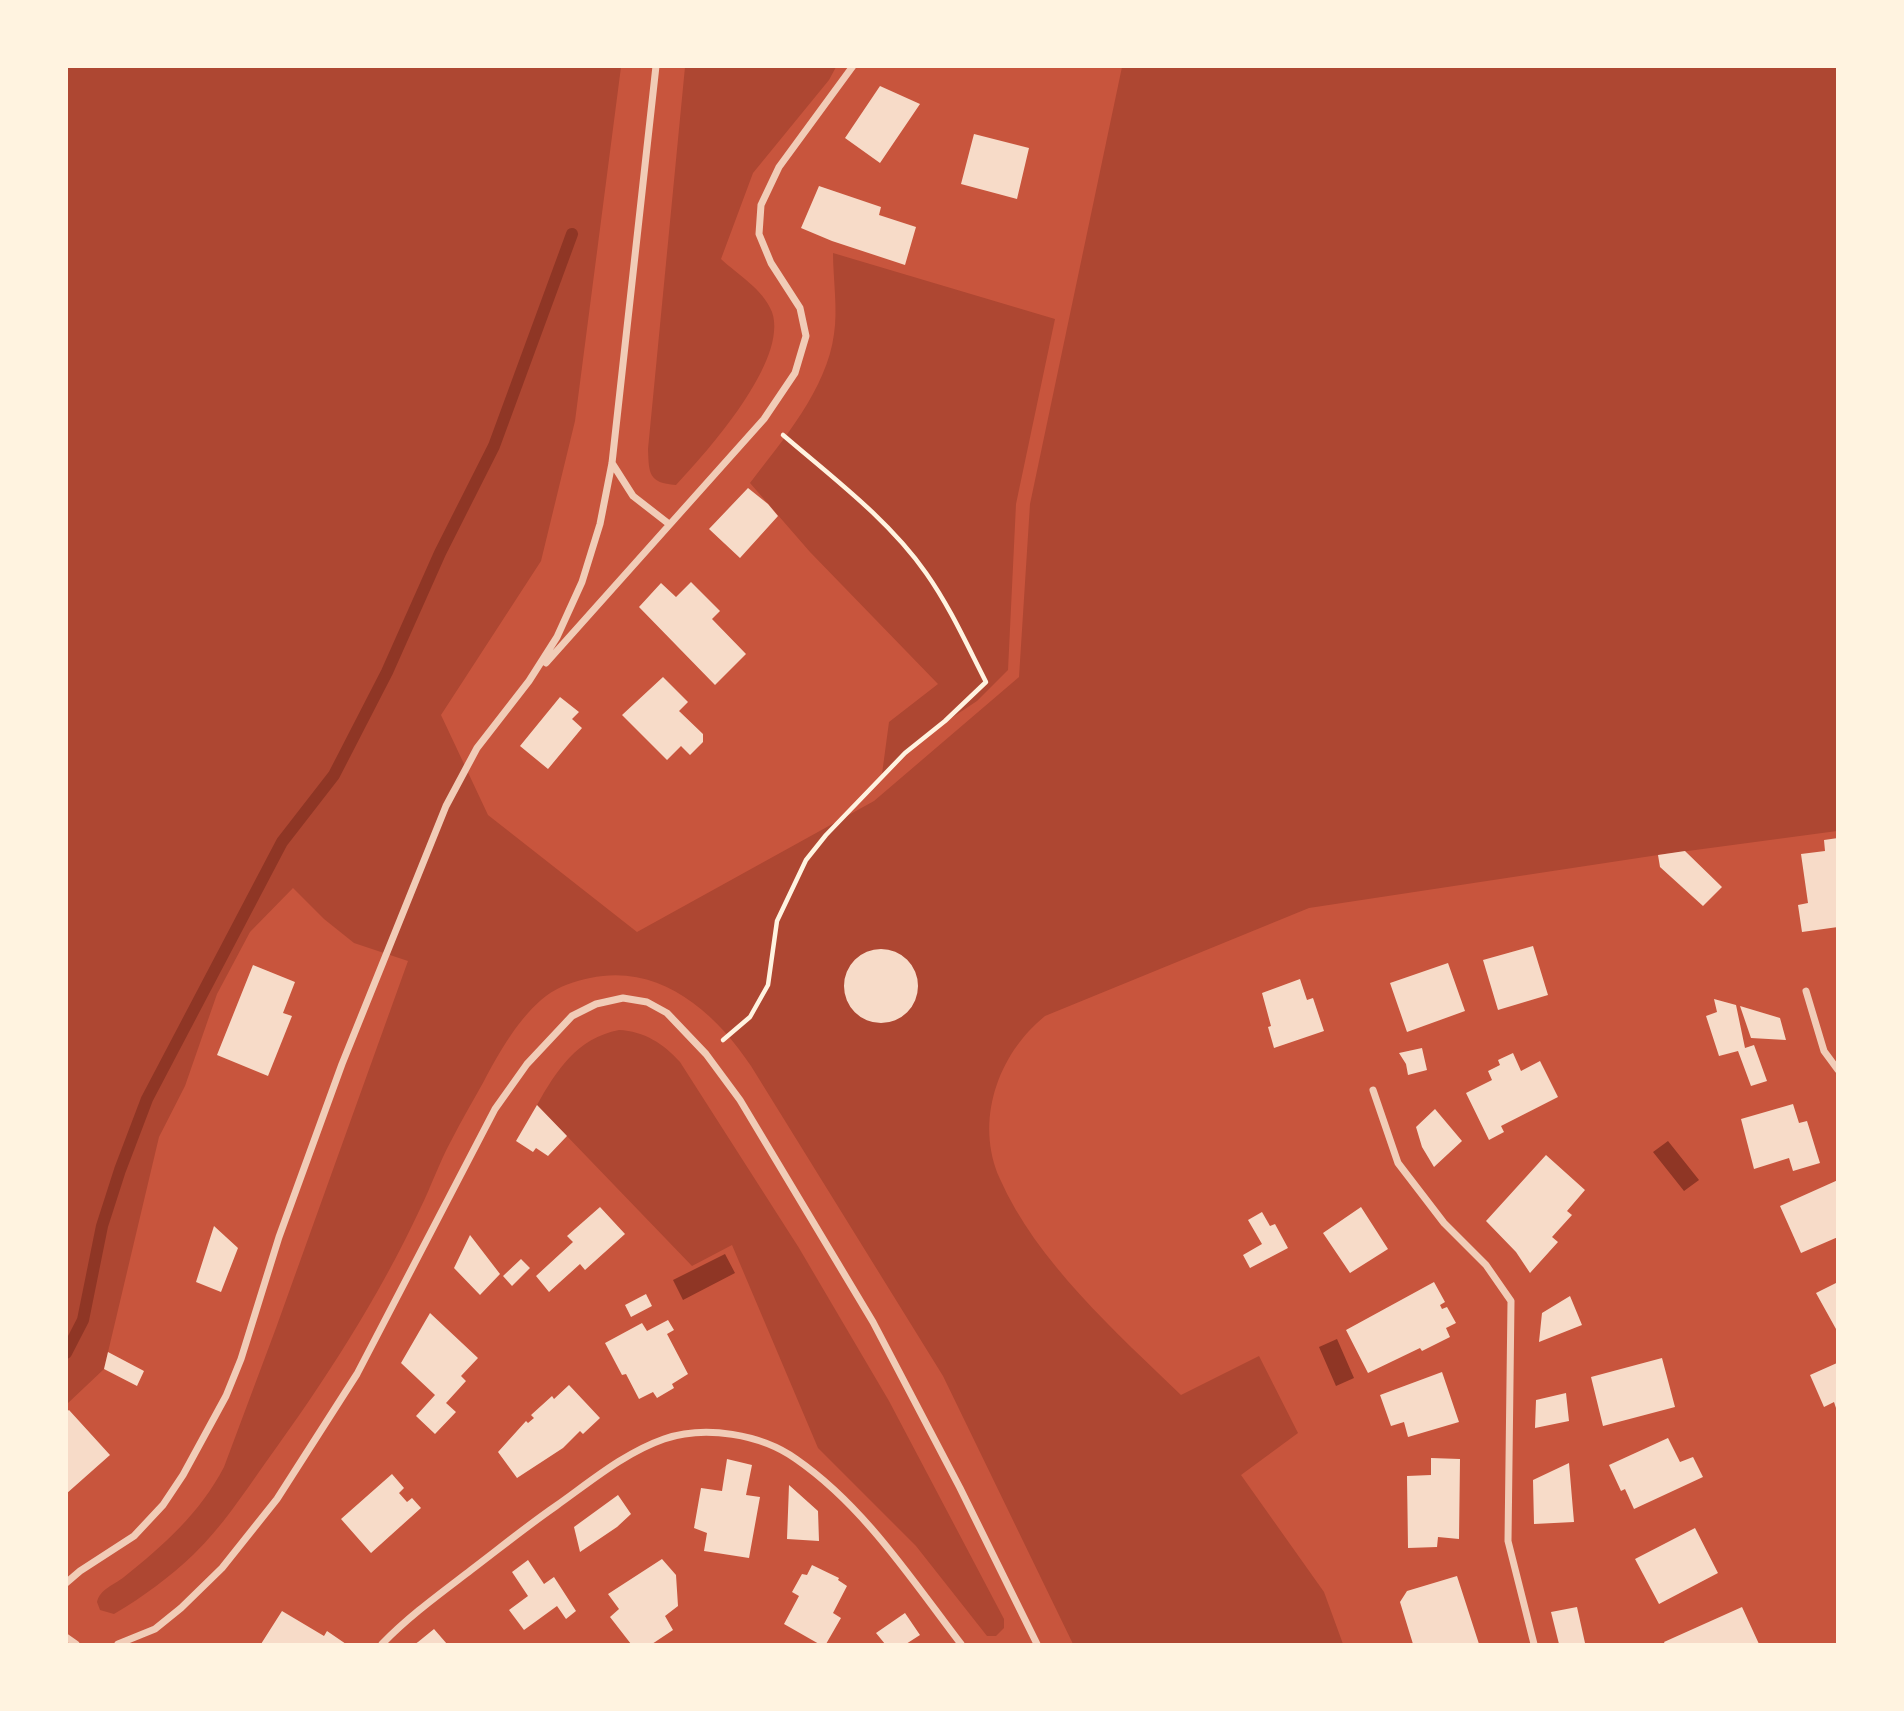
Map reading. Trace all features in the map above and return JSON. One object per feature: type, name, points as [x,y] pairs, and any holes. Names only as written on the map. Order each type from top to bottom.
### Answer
[{"type":"street","points":[[529,681],[558,637],[582,582],[600,524],[612,463],[656,66]]},
{"type":"street","points":[[66,1583],[134,1536],[163,1505],[183,1475],[226,1395],[241,1359],[279,1237],[342,1064],[446,806],[477,748],[529,681],[764,419],[795,373],[806,336],[800,308],[771,263],[759,234],[761,205],[779,167],[853,66]]},
{"type":"street","points":[[612,463],[633,496],[669,524]]},
{"type":"street","points":[[1806,991],[1824,1051],[1838,1070]]},
{"type":"street","points":[[118,1644],[155,1629],[181,1608],[222,1568],[277,1499],[357,1374],[495,1109],[547,1040],[572,1016],[596,1004],[623,998],[647,1002],[667,1013],[706,1054],[740,1100],[873,1322],[960,1488],[1037,1644]]},
{"type":"street","points":[[1373,1090],[1398,1163],[1444,1223],[1486,1265],[1511,1301],[1508,1541],[1534,1644]]},
{"type":"street","points":[[382,1644],[443,1591],[549,1511],[624,1459],[664,1439],[685,1434],[708,1433],[731,1434],[772,1445],[818,1476],[885,1546],[961,1644]]},
{"type":"street","points":[[66,1637],[76,1644]]},
{"type":"path","points":[[706,1054],[750,1017],[768,985],[778,921],[806,860],[826,835],[905,753],[945,721],[986,682],[945,602],[925,572],[873,512],[764,419]]},
{"type":"shaded area","points":[[67,67],[621,67],[575,421],[541,561],[441,715],[488,815],[637,932],[874,801],[1019,677],[1030,504],[1122,67],[1837,67],[1837,831],[1309,908],[1045,1016],[1014,1049],[995,1090],[989,1134],[1000,1179],[1034,1239],[1105,1321],[1181,1395],[1259,1356],[1298,1433],[1241,1475],[1324,1592],[1343,1644],[1073,1644],[943,1376],[751,1066],[720,1027],[703,1010],[683,996],[640,978],[616,975],[584,979],[556,989],[536,1004],[519,1024],[455,1134],[404,1242],[368,1308],[309,1401],[241,1498],[204,1544],[166,1579],[114,1614],[100,1610],[97,1602],[101,1594],[139,1565],[180,1527],[204,1499],[224,1467],[408,961],[354,943],[324,919],[293,888],[250,932],[217,994],[185,1086],[159,1137],[104,1369],[67,1404]]},
{"type":"shaded area","points":[[685,67],[836,67],[829,80],[753,173],[721,259],[756,289],[768,304],[772,312],[774,332],[769,354],[758,379],[725,428],[676,485],[655,479],[650,470],[648,449]]},
{"type":"shaded area","points":[[833,253],[1055,319],[1016,504],[1008,670],[977,701],[941,725],[882,774],[889,722],[938,684],[810,552],[750,483],[776,450],[813,394],[830,354],[836,315]]},
{"type":"shaded area","points":[[619,1030],[637,1033],[653,1040],[680,1062],[799,1248],[889,1401],[1004,1619],[1004,1628],[996,1636],[987,1636],[916,1546],[818,1448],[732,1245],[692,1266],[537,1105],[569,1058],[591,1040]]},
{"type":"shaded area","points":[[1668,1141],[1699,1180],[1684,1191],[1653,1152]]},
{"type":"shaded area","points":[[725,1254],[735,1273],[683,1300],[673,1280]]},
{"type":"shaded area","points":[[1337,1339],[1354,1378],[1336,1386],[1319,1347]]},
{"type":"building","points":[[880,86],[920,104],[880,163],[845,138]]},
{"type":"building","points":[[974,134],[1029,148],[1017,199],[961,184]]},
{"type":"building","points":[[819,186],[881,207],[879,215],[916,227],[905,265],[801,228]]},
{"type":"building","points":[[748,488],[778,516],[740,558],[709,529]]},
{"type":"building","points":[[691,582],[720,611],[712,619],[746,654],[715,685],[639,607],[661,583],[676,597]]},
{"type":"building","points":[[663,677],[688,702],[679,711],[703,734],[703,742],[690,755],[681,746],[667,760],[622,715]]},
{"type":"building","points":[[560,697],[579,712],[572,719],[582,728],[548,769],[520,746]]},
{"type":"building","points":[[1838,838],[1838,927],[1802,932],[1798,905],[1808,903],[1801,854],[1825,851],[1824,840]]},
{"type":"building","points":[[1685,851],[1722,887],[1703,906],[1660,867],[1658,855]]},
{"type":"building","points":[[1533,946],[1548,995],[1498,1010],[1483,960]]},
{"type":"building","points":[[881,949],[895,952],[907,960],[915,972],[918,986],[915,1000],[907,1012],[895,1020],[881,1023],[867,1020],[855,1012],[847,1000],[844,986],[847,972],[855,960],[867,952]]},
{"type":"building","points":[[1448,963],[1465,1011],[1407,1032],[1390,983]]},
{"type":"building","points":[[253,965],[295,982],[283,1013],[292,1016],[268,1076],[217,1055]]},
{"type":"building","points":[[1300,979],[1307,1000],[1313,998],[1324,1031],[1274,1048],[1262,993]]},
{"type":"building","points":[[1714,999],[1736,1005],[1745,1048],[1754,1045],[1767,1081],[1751,1086],[1738,1051],[1719,1056],[1706,1016],[1717,1012]]},
{"type":"building","points":[[1740,1006],[1780,1018],[1786,1040],[1751,1038]]},
{"type":"building","points":[[1422,1048],[1427,1070],[1408,1075],[1406,1064],[1399,1053]]},
{"type":"building","points":[[1513,1053],[1521,1071],[1540,1061],[1558,1097],[1501,1126],[1504,1132],[1489,1140],[1466,1093],[1492,1080],[1488,1071],[1500,1065],[1498,1060]]},
{"type":"building","points":[[1793,1104],[1799,1123],[1807,1121],[1820,1163],[1793,1171],[1789,1158],[1754,1169],[1741,1119]]},
{"type":"building","points":[[537,1105],[567,1136],[548,1156],[536,1148],[533,1152],[516,1141]]},
{"type":"building","points":[[1435,1109],[1462,1141],[1434,1167],[1422,1147],[1416,1127]]},
{"type":"building","points":[[1546,1155],[1585,1190],[1567,1211],[1572,1215],[1552,1237],[1558,1242],[1530,1273],[1516,1252],[1486,1221]]},
{"type":"building","points":[[1838,1180],[1838,1237],[1801,1253],[1780,1206]]},
{"type":"building","points":[[600,1207],[625,1234],[585,1270],[580,1264],[549,1292],[536,1276],[573,1242],[567,1236]]},
{"type":"building","points":[[1361,1207],[1388,1249],[1350,1273],[1323,1233]]},
{"type":"building","points":[[1262,1212],[1270,1226],[1275,1224],[1288,1248],[1250,1268],[1243,1255],[1262,1244],[1248,1220]]},
{"type":"building","points":[[214,1226],[238,1248],[221,1292],[196,1282]]},
{"type":"building","points":[[470,1235],[500,1274],[480,1295],[454,1268]]},
{"type":"building","points":[[521,1259],[530,1268],[512,1286],[503,1276]]},
{"type":"building","points":[[1434,1282],[1445,1302],[1440,1305],[1442,1309],[1447,1307],[1456,1323],[1446,1328],[1450,1337],[1368,1373],[1346,1330]]},
{"type":"building","points":[[1838,1282],[1838,1328],[1836,1329],[1816,1293]]},
{"type":"building","points":[[646,1294],[652,1306],[631,1317],[625,1305]]},
{"type":"building","points":[[1570,1296],[1582,1325],[1539,1342],[1542,1313]]},
{"type":"building","points":[[430,1313],[478,1358],[461,1376],[466,1381],[446,1403],[456,1412],[435,1434],[416,1416],[435,1395],[401,1363]]},
{"type":"building","points":[[668,1320],[674,1330],[667,1334],[688,1374],[672,1384],[674,1388],[657,1398],[653,1392],[639,1399],[605,1343],[642,1323],[647,1331]]},
{"type":"building","points":[[108,1352],[144,1371],[137,1386],[104,1369]]},
{"type":"building","points":[[1662,1358],[1675,1407],[1603,1426],[1591,1377]]},
{"type":"building","points":[[1837,1363],[1837,1411],[1834,1402],[1824,1407],[1810,1375]]},
{"type":"building","points":[[1442,1372],[1459,1422],[1408,1437],[1404,1422],[1391,1426],[1380,1395]]},
{"type":"building","points":[[569,1385],[600,1418],[583,1434],[580,1431],[563,1448],[517,1478],[498,1452],[526,1421],[528,1423],[534,1418],[531,1415]]},
{"type":"building","points":[[1566,1393],[1569,1421],[1535,1428],[1536,1400]]},
{"type":"building","points":[[69,1410],[110,1455],[66,1494],[66,1412]]},
{"type":"building","points":[[1668,1438],[1680,1462],[1693,1457],[1703,1477],[1634,1509],[1625,1489],[1621,1491],[1609,1465]]},
{"type":"building","points":[[1431,1458],[1460,1459],[1459,1539],[1438,1537],[1437,1547],[1408,1548],[1407,1476],[1431,1475]]},
{"type":"building","points":[[727,1459],[752,1465],[746,1495],[760,1497],[749,1558],[704,1551],[707,1533],[694,1528],[701,1488],[722,1491]]},
{"type":"building","points":[[1569,1463],[1574,1522],[1534,1524],[1533,1480]]},
{"type":"building","points":[[392,1474],[404,1488],[399,1493],[407,1502],[412,1498],[421,1508],[371,1553],[341,1519]]},
{"type":"building","points":[[789,1485],[818,1511],[819,1541],[787,1539]]},
{"type":"building","points":[[618,1495],[631,1514],[580,1552],[574,1527]]},
{"type":"building","points":[[1695,1528],[1718,1573],[1659,1604],[1635,1559]]},
{"type":"building","points":[[662,1559],[676,1575],[678,1606],[665,1616],[673,1630],[652,1644],[631,1644],[610,1617],[619,1609],[608,1594]]},
{"type":"building","points":[[528,1560],[544,1584],[554,1577],[576,1611],[566,1619],[557,1606],[524,1630],[509,1610],[528,1596],[512,1572]]},
{"type":"building","points":[[812,1565],[839,1578],[838,1580],[847,1586],[833,1613],[841,1618],[826,1644],[819,1644],[784,1624],[799,1596],[792,1592],[802,1574],[807,1575]]},
{"type":"building","points":[[1457,1576],[1479,1644],[1413,1644],[1400,1602],[1407,1591]]},
{"type":"building","points":[[1577,1607],[1585,1643],[1559,1644],[1551,1612]]},
{"type":"building","points":[[1742,1607],[1759,1644],[1664,1642]]},
{"type":"building","points":[[282,1611],[324,1636],[327,1631],[346,1644],[261,1644]]},
{"type":"building","points":[[905,1613],[920,1635],[906,1644],[885,1644],[876,1633]]},
{"type":"building","points":[[434,1629],[447,1644],[415,1644],[418,1642]]},
{"type":"waterway","points":[[66,1353],[83,1320],[102,1226],[147,1099],[282,842],[334,775],[387,672],[440,553],[494,446],[572,234]]}]
